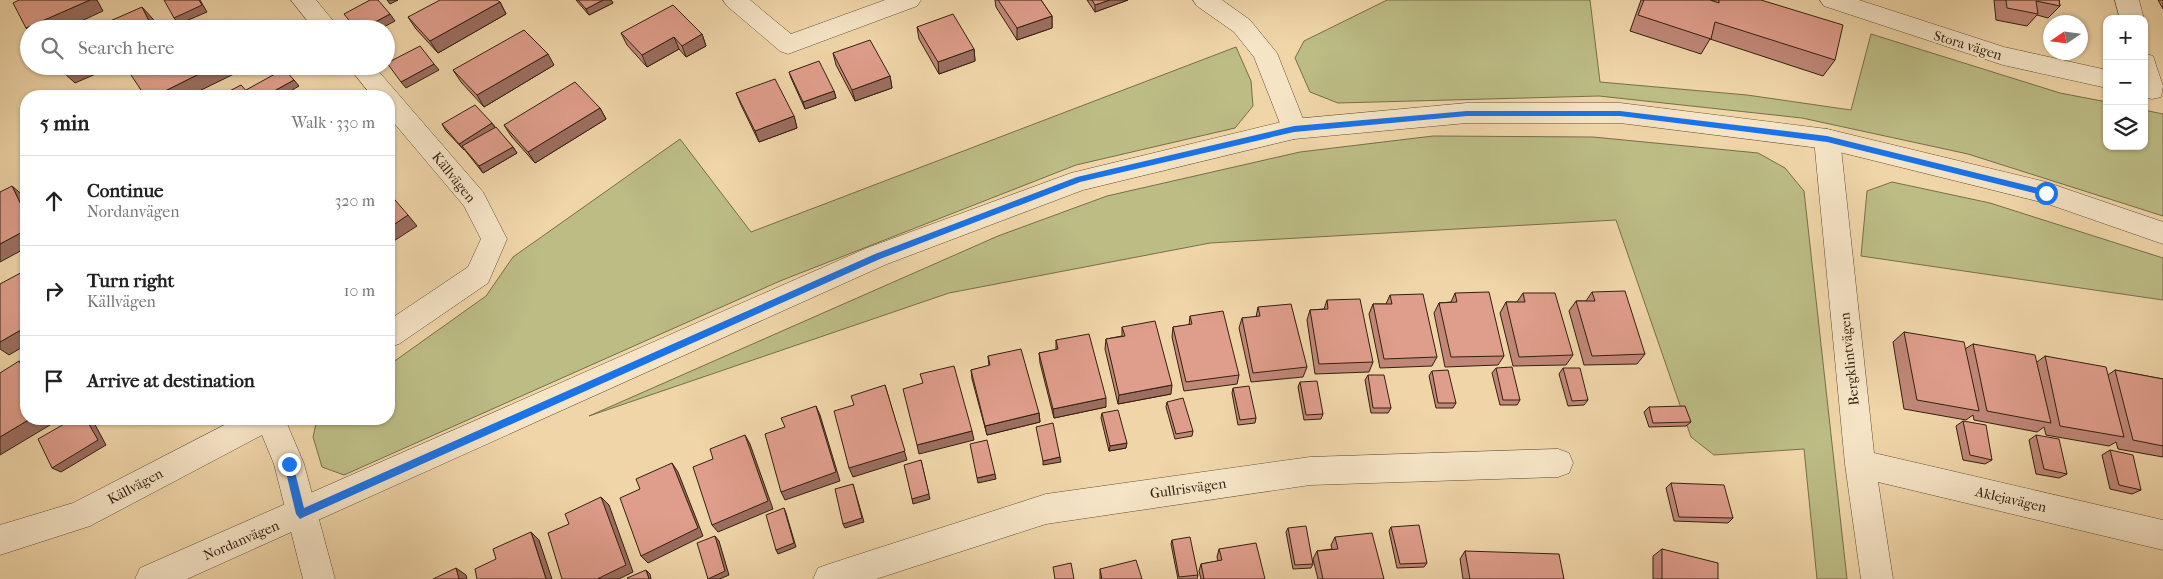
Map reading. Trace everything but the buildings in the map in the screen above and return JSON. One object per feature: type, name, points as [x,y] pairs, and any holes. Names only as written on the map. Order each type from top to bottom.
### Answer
[{"type":"street","points":[[303,0],[320,20]]},
{"type":"street","points":[[736,0],[788,45],[909,0]]},
{"type":"street","points":[[1204,0],[1242,26],[1266,54],[1294,129]]},
{"type":"street","name":"Stora vägen","points":[[1832,0],[2003,56],[2103,78]]},
{"type":"street","points":[[2127,0],[2131,15]]},
{"type":"street","points":[[2148,74],[2153,90]]},
{"type":"street","points":[[368,75],[381,90]]},
{"type":"street","name":"Källvägen","points":[[395,107],[474,200],[494,239],[478,275],[395,331]]},
{"type":"street","name":"Nordanvägen","points":[[151,579],[877,256],[1080,180],[1294,129],[1467,114],[1620,113],[1827,139],[2046,193],[2163,233]]},
{"type":"street","name":"Bergklintvägen","points":[[1827,139],[1860,464],[1877,579]]},
{"type":"street","name":"Källvägen","points":[[0,540],[79,516],[253,425]]},
{"type":"street","points":[[273,425],[289,464],[300,514],[319,579]]},
{"type":"street","name":"Gullrisvägen","points":[[829,579],[1046,509],[1310,471],[1558,463]]},
{"type":"street","name":"Aklejavägen","points":[[1860,464],[2163,534]]},
{"type":"green space","points":[[1387,0],[1590,0],[1600,82],[1747,95],[1851,110],[1871,34],[2060,93],[2103,101],[2103,150],[2148,150],[2148,111],[2163,114],[2163,216],[1968,154],[1802,118],[1599,96],[1338,103],[1310,92],[1295,58],[1304,41]]},
{"type":"green space","points":[[1236,47],[1251,81],[1253,106],[1235,128],[1076,165],[780,281],[344,475],[322,467],[313,437],[316,425],[395,425],[395,361],[486,296],[513,257],[680,139],[751,232]]},
{"type":"green space","points":[[1433,136],[1593,137],[1758,153],[1785,168],[1804,191],[1847,579],[1817,579],[1804,449],[1714,455],[1691,437],[1616,220],[1210,243],[949,293],[589,416],[998,236],[1107,196],[1300,152]]},
{"type":"green space","points":[[1892,182],[1990,203],[2163,258],[2163,300],[1861,256],[1867,191]]},
{"type":"route","points":[[289,464],[300,514],[877,256],[1080,180],[1294,129],[1467,114],[1620,113],[1827,139],[2046,193]]}]
